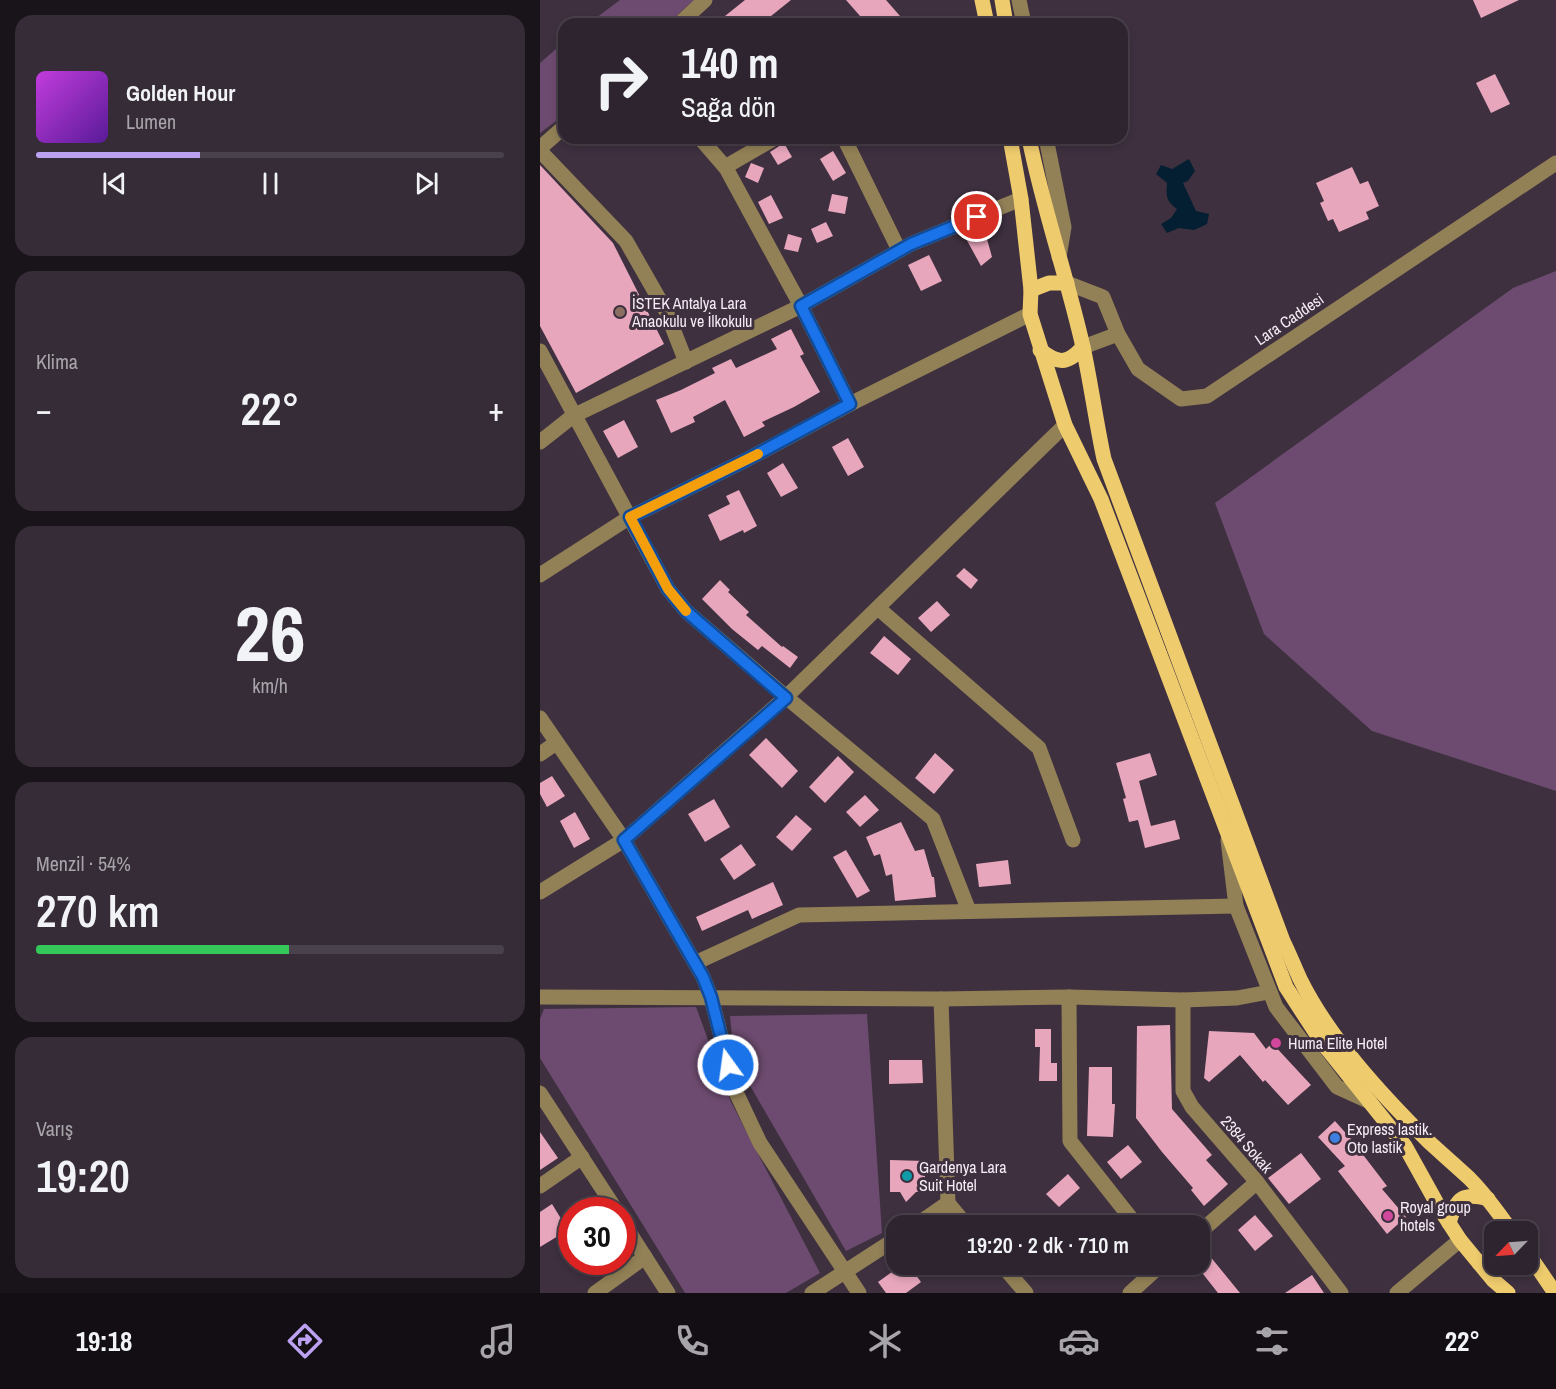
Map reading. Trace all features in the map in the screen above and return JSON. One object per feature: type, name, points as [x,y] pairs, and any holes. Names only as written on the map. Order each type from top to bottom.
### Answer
[{"type":"main road","points":[[982,0],[986,18]]},
{"type":"main road","points":[[1002,0],[1005,18]]},
{"type":"main road","points":[[1011,144],[1021,199],[1031,290],[1030,314],[1040,350],[1065,425],[1101,499],[1286,987],[1321,1041],[1405,1146],[1460,1240],[1484,1259]]},
{"type":"main road","points":[[1030,144],[1045,210],[1083,347],[1104,459],[1275,919],[1300,979],[1340,1042],[1388,1099],[1488,1199],[1504,1221]]},
{"type":"main road","points":[[1031,290],[1049,283],[1067,283]]},
{"type":"main road","points":[[1040,350],[1054,360],[1063,361],[1075,357],[1083,347]]},
{"type":"main road","points":[[1449,1223],[1454,1206],[1461,1198],[1475,1196],[1488,1199]]},
{"type":"main road","points":[[1538,1268],[1555,1293]]},
{"type":"main road","points":[[1490,1275],[1492,1280],[1508,1293]]},
{"type":"street","points":[[686,18],[705,0]]},
{"type":"street","points":[[1019,0],[1023,18]]},
{"type":"street","points":[[558,132],[540,149],[626,241],[666,311],[686,362]]},
{"type":"street","points":[[705,144],[725,167],[801,306],[850,404]]},
{"type":"street","points":[[725,167],[765,144]]},
{"type":"street","points":[[847,144],[899,250]]},
{"type":"street","points":[[1047,144],[1064,227],[1059,257]]},
{"type":"street","name":"Lara Caddesi","points":[[1067,283],[1103,297],[1118,334],[1138,369],[1181,399],[1207,396],[1556,163]]},
{"type":"street","points":[[540,442],[573,416],[801,306],[899,250],[1021,199]]},
{"type":"street","points":[[540,575],[630,517],[1030,314]]},
{"type":"street","points":[[1083,347],[1118,334]]},
{"type":"street","points":[[540,351],[668,589],[686,611],[786,698],[933,819],[969,911]]},
{"type":"street","points":[[540,892],[624,840],[786,698],[1065,425]]},
{"type":"street","points":[[878,608],[1039,748],[1073,840]]},
{"type":"street","points":[[540,718],[624,840],[695,963],[711,997],[734,1088],[760,1143],[844,1273],[860,1293]]},
{"type":"street","points":[[540,754],[556,743]]},
{"type":"street","points":[[1226,828],[1236,906],[1269,992],[1283,1017],[1337,1087],[1370,1102]]},
{"type":"street","points":[[695,963],[799,915],[1236,906]]},
{"type":"street","points":[[540,997],[941,999],[1069,997],[1183,1000],[1237,998],[1269,992]]},
{"type":"street","points":[[1069,997],[1070,1141],[1128,1215]]},
{"type":"street","points":[[941,999],[948,1203],[958,1215]]},
{"type":"street","name":"2384 Sokak","points":[[1183,1000],[1183,1091],[1192,1107],[1257,1182],[1341,1293]]},
{"type":"street","points":[[540,1093],[608,1197]]},
{"type":"street","points":[[540,1186],[582,1157]]},
{"type":"street","points":[[1210,1223],[1257,1182]]},
{"type":"street","points":[[931,1215],[948,1203]]},
{"type":"street","points":[[1397,1293],[1460,1240]]},
{"type":"street","points":[[636,1243],[668,1293]]},
{"type":"street","points":[[812,1293],[886,1245]]},
{"type":"street","points":[[595,1293],[645,1257]]},
{"type":"street","points":[[1010,1275],[1026,1293]]},
{"type":"street","points":[[1130,1293],[1150,1275]]},
{"type":"shaded area","points":[[620,0],[694,0],[674,18],[596,18]]},
{"type":"shaded area","points":[[558,47],[558,120],[540,133],[540,63]]},
{"type":"shaded area","points":[[1556,271],[1556,791],[1372,731],[1264,634],[1215,503],[1513,288]]},
{"type":"shaded area","points":[[696,1007],[731,1102],[820,1273],[786,1293],[685,1293],[636,1214],[636,1197],[626,1197],[540,1058],[540,1019],[544,1009]]},
{"type":"shaded area","points":[[867,1014],[882,1233],[846,1251],[734,1058],[730,1016]]},
{"type":"water","points":[[1189,159],[1195,171],[1188,181],[1183,183],[1196,211],[1209,214],[1207,224],[1194,230],[1179,228],[1167,233],[1161,224],[1171,218],[1177,209],[1168,198],[1167,183],[1156,174],[1161,165],[1172,169]]},
{"type":"building","points":[[745,0],[791,0],[768,18],[722,18]]},
{"type":"building","points":[[846,0],[886,0],[902,18],[862,18]]},
{"type":"building","points":[[1473,0],[1519,0],[1481,18]]},
{"type":"building","points":[[1495,74],[1510,104],[1491,113],[1476,83]]},
{"type":"building","points":[[785,144],[792,157],[778,165],[770,152]]},
{"type":"building","points":[[833,151],[846,173],[833,181],[820,159]]},
{"type":"building","points":[[751,163],[764,168],[758,183],[745,177]]},
{"type":"building","points":[[540,165],[613,243],[664,344],[576,393],[540,326]]},
{"type":"building","points":[[1352,167],[1360,184],[1368,181],[1379,206],[1366,212],[1369,219],[1339,232],[1333,219],[1328,221],[1320,203],[1324,201],[1316,183]]},
{"type":"building","points":[[832,194],[848,197],[845,214],[828,211]]},
{"type":"building","points":[[771,195],[783,218],[769,224],[758,202]]},
{"type":"building","points":[[826,222],[833,236],[817,243],[811,229]]},
{"type":"building","points":[[983,225],[992,257],[981,266],[964,235]]},
{"type":"building","points":[[788,234],[802,238],[798,252],[784,249]]},
{"type":"building","points":[[929,255],[942,281],[921,291],[908,265]]},
{"type":"building","points":[[791,329],[804,354],[800,356],[820,392],[762,422],[765,426],[744,437],[725,400],[693,417],[695,422],[671,433],[656,400],[715,373],[712,368],[731,359],[736,368],[777,349],[771,339]]},
{"type":"building","points":[[624,420],[638,447],[618,458],[603,431]]},
{"type":"building","points":[[848,438],[864,467],[848,476],[832,447]]},
{"type":"building","points":[[783,463],[798,488],[781,497],[767,473]]},
{"type":"building","points":[[739,490],[757,526],[720,541],[708,515],[730,504],[726,496]]},
{"type":"building","points":[[964,568],[978,580],[971,589],[956,576]]},
{"type":"building","points":[[720,580],[730,590],[728,592],[749,612],[746,615],[782,647],[798,657],[790,668],[762,646],[758,650],[732,629],[702,599]]},
{"type":"building","points":[[937,601],[950,615],[931,632],[918,618]]},
{"type":"building","points":[[884,636],[911,659],[898,675],[870,653]]},
{"type":"building","points":[[766,738],[798,771],[782,788],[749,755]]},
{"type":"building","points":[[935,753],[954,770],[934,794],[915,778]]},
{"type":"building","points":[[1150,753],[1157,775],[1139,781],[1151,826],[1175,820],[1180,839],[1145,848],[1138,820],[1129,822],[1123,799],[1126,798],[1116,763]]},
{"type":"building","points":[[838,756],[854,772],[825,803],[809,787]]},
{"type":"building","points":[[552,776],[565,796],[547,807],[540,794],[540,783]]},
{"type":"building","points":[[865,795],[879,810],[860,827],[846,812]]},
{"type":"building","points":[[714,799],[730,827],[705,842],[688,814]]},
{"type":"building","points":[[575,812],[590,839],[574,848],[560,821]]},
{"type":"building","points":[[796,815],[812,829],[792,851],[776,837]]},
{"type":"building","points":[[901,822],[915,851],[924,849],[932,877],[934,877],[936,897],[895,901],[892,874],[886,876],[880,854],[874,856],[866,837]]},
{"type":"building","points":[[741,844],[756,865],[734,880],[720,859]]},
{"type":"building","points":[[846,850],[870,891],[857,898],[833,857]]},
{"type":"building","points":[[1008,860],[1011,884],[979,887],[976,864]]},
{"type":"building","points":[[773,882],[783,905],[752,919],[748,910],[702,931],[696,917]]},
{"type":"building","points":[[1170,1025],[1172,1109],[1212,1155],[1206,1160],[1228,1184],[1204,1206],[1191,1190],[1193,1188],[1136,1118],[1137,1026]]},
{"type":"building","points":[[1035,1029],[1051,1029],[1051,1063],[1057,1063],[1057,1081],[1039,1081],[1040,1047],[1035,1047]]},
{"type":"building","points":[[1209,1031],[1254,1033],[1266,1049],[1272,1043],[1311,1085],[1288,1105],[1265,1080],[1263,1082],[1240,1055],[1209,1082],[1204,1078]]},
{"type":"building","points":[[889,1060],[922,1060],[923,1083],[889,1084]]},
{"type":"building","points":[[1089,1067],[1112,1067],[1112,1104],[1115,1104],[1113,1137],[1087,1136]]},
{"type":"building","points":[[1335,1121],[1387,1186],[1382,1189],[1406,1217],[1387,1234],[1338,1171],[1345,1166],[1318,1137]]},
{"type":"building","points":[[540,1132],[558,1158],[540,1170]]},
{"type":"building","points":[[1128,1145],[1142,1162],[1121,1179],[1107,1162]]},
{"type":"building","points":[[1301,1153],[1321,1179],[1289,1204],[1268,1178]]},
{"type":"building","name":"Gardenya Lara Suit Hotel","points":[[890,1160],[925,1161],[925,1192],[916,1192],[906,1202],[900,1192],[890,1192]]},
{"type":"building","points":[[1068,1174],[1080,1188],[1059,1207],[1046,1194]]},
{"type":"building","points":[[552,1204],[558,1214],[558,1236],[540,1247],[540,1212]]},
{"type":"building","points":[[1255,1215],[1273,1236],[1255,1251],[1238,1230]]},
{"type":"building","points":[[1210,1256],[1240,1293],[1218,1293],[1204,1275],[1210,1275]]},
{"type":"building","points":[[888,1275],[916,1275],[921,1282],[906,1293],[886,1293],[878,1282]]},
{"type":"building","points":[[1312,1275],[1324,1293],[1285,1293]]},
{"type":"slow traffic","points":[[686,611],[668,589],[630,517],[758,454]]},
{"type":"place","name":"İSTEK Antalya Lara Anaokulu ve İlkokulu","points":[[620,312]]},
{"type":"place","name":"Huma Elite Hotel","points":[[1276,1043]]},
{"type":"place","name":"Express lastik. Oto lastik","points":[[1335,1138]]},
{"type":"place","name":"Gardenya Lara Suit Hotel","points":[[907,1176]]},
{"type":"place","name":"Royal group hotels","points":[[1388,1216]]},
{"type":"route","points":[[728,1065],[711,997],[703,977],[624,840],[786,698],[686,611],[668,589],[630,517],[746,460],[850,404],[801,306],[911,244],[977,217]]}]
